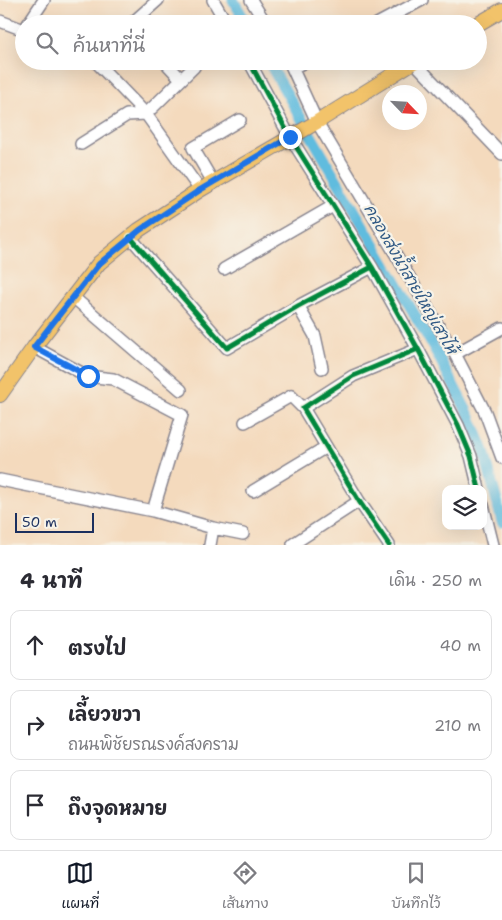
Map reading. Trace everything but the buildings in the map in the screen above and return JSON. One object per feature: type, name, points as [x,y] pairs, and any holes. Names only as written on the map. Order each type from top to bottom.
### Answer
[{"type":"main road","points":[[487,19],[502,10]]},
{"type":"main road","points":[[0,393],[99,264],[130,238],[200,190],[315,124],[401,70]]},
{"type":"street","points":[[34,15],[44,0]]},
{"type":"street","points":[[141,15],[158,0]]},
{"type":"street","points":[[213,0],[222,15]]},
{"type":"street","points":[[251,0],[260,15]]},
{"type":"street","points":[[394,15],[422,0]]},
{"type":"street","points":[[1,23],[15,27]]},
{"type":"street","points":[[104,70],[146,114],[200,190]]},
{"type":"street","points":[[172,70],[181,79]]},
{"type":"street","points":[[81,144],[127,115],[146,114],[191,70]]},
{"type":"street","points":[[255,70],[295,135],[333,206],[372,267],[418,349],[458,424],[471,456],[478,485]]},
{"type":"street","points":[[293,70],[315,124],[456,354],[485,412],[502,458]]},
{"type":"street","points":[[422,70],[502,154]]},
{"type":"street","points":[[213,182],[193,148],[240,120]]},
{"type":"street","points":[[224,269],[333,206]]},
{"type":"street","points":[[130,238],[227,348],[298,306],[372,267]]},
{"type":"street","points":[[73,297],[181,390]]},
{"type":"street","points":[[298,306],[315,336],[322,368]]},
{"type":"street","points":[[456,354],[502,328]]},
{"type":"street","points":[[34,347],[88,376],[113,379],[182,416],[152,511]]},
{"type":"street","points":[[302,408],[353,376],[418,349]]},
{"type":"street","points":[[245,422],[291,396],[302,408],[388,545]]},
{"type":"street","points":[[253,491],[326,447]]},
{"type":"street","points":[[0,480],[152,511],[213,528],[243,534]]},
{"type":"street","points":[[293,544],[359,501]]},
{"type":"street","points":[[487,521],[493,545]]},
{"type":"street","points":[[210,545],[213,528]]},
{"type":"waterway","name":"คลองส่งน้ำสายใหญ่เสาไห้","points":[[233,0],[242,15]]},
{"type":"waterway","name":"คลองส่งน้ำสายใหญ่เสาไห้","points":[[273,70],[434,348],[471,419],[484,451],[502,522]]},
{"type":"cycle path","points":[[254,70],[290,137],[372,267],[418,349],[458,425],[471,456],[478,485]]},
{"type":"cycle path","points":[[130,237],[227,348],[298,306],[372,267]]},
{"type":"cycle path","points":[[389,545],[359,501],[303,408],[353,376],[418,349]]},
{"type":"route","points":[[88,376],[34,347],[99,264],[140,230],[200,190],[290,137]]}]
